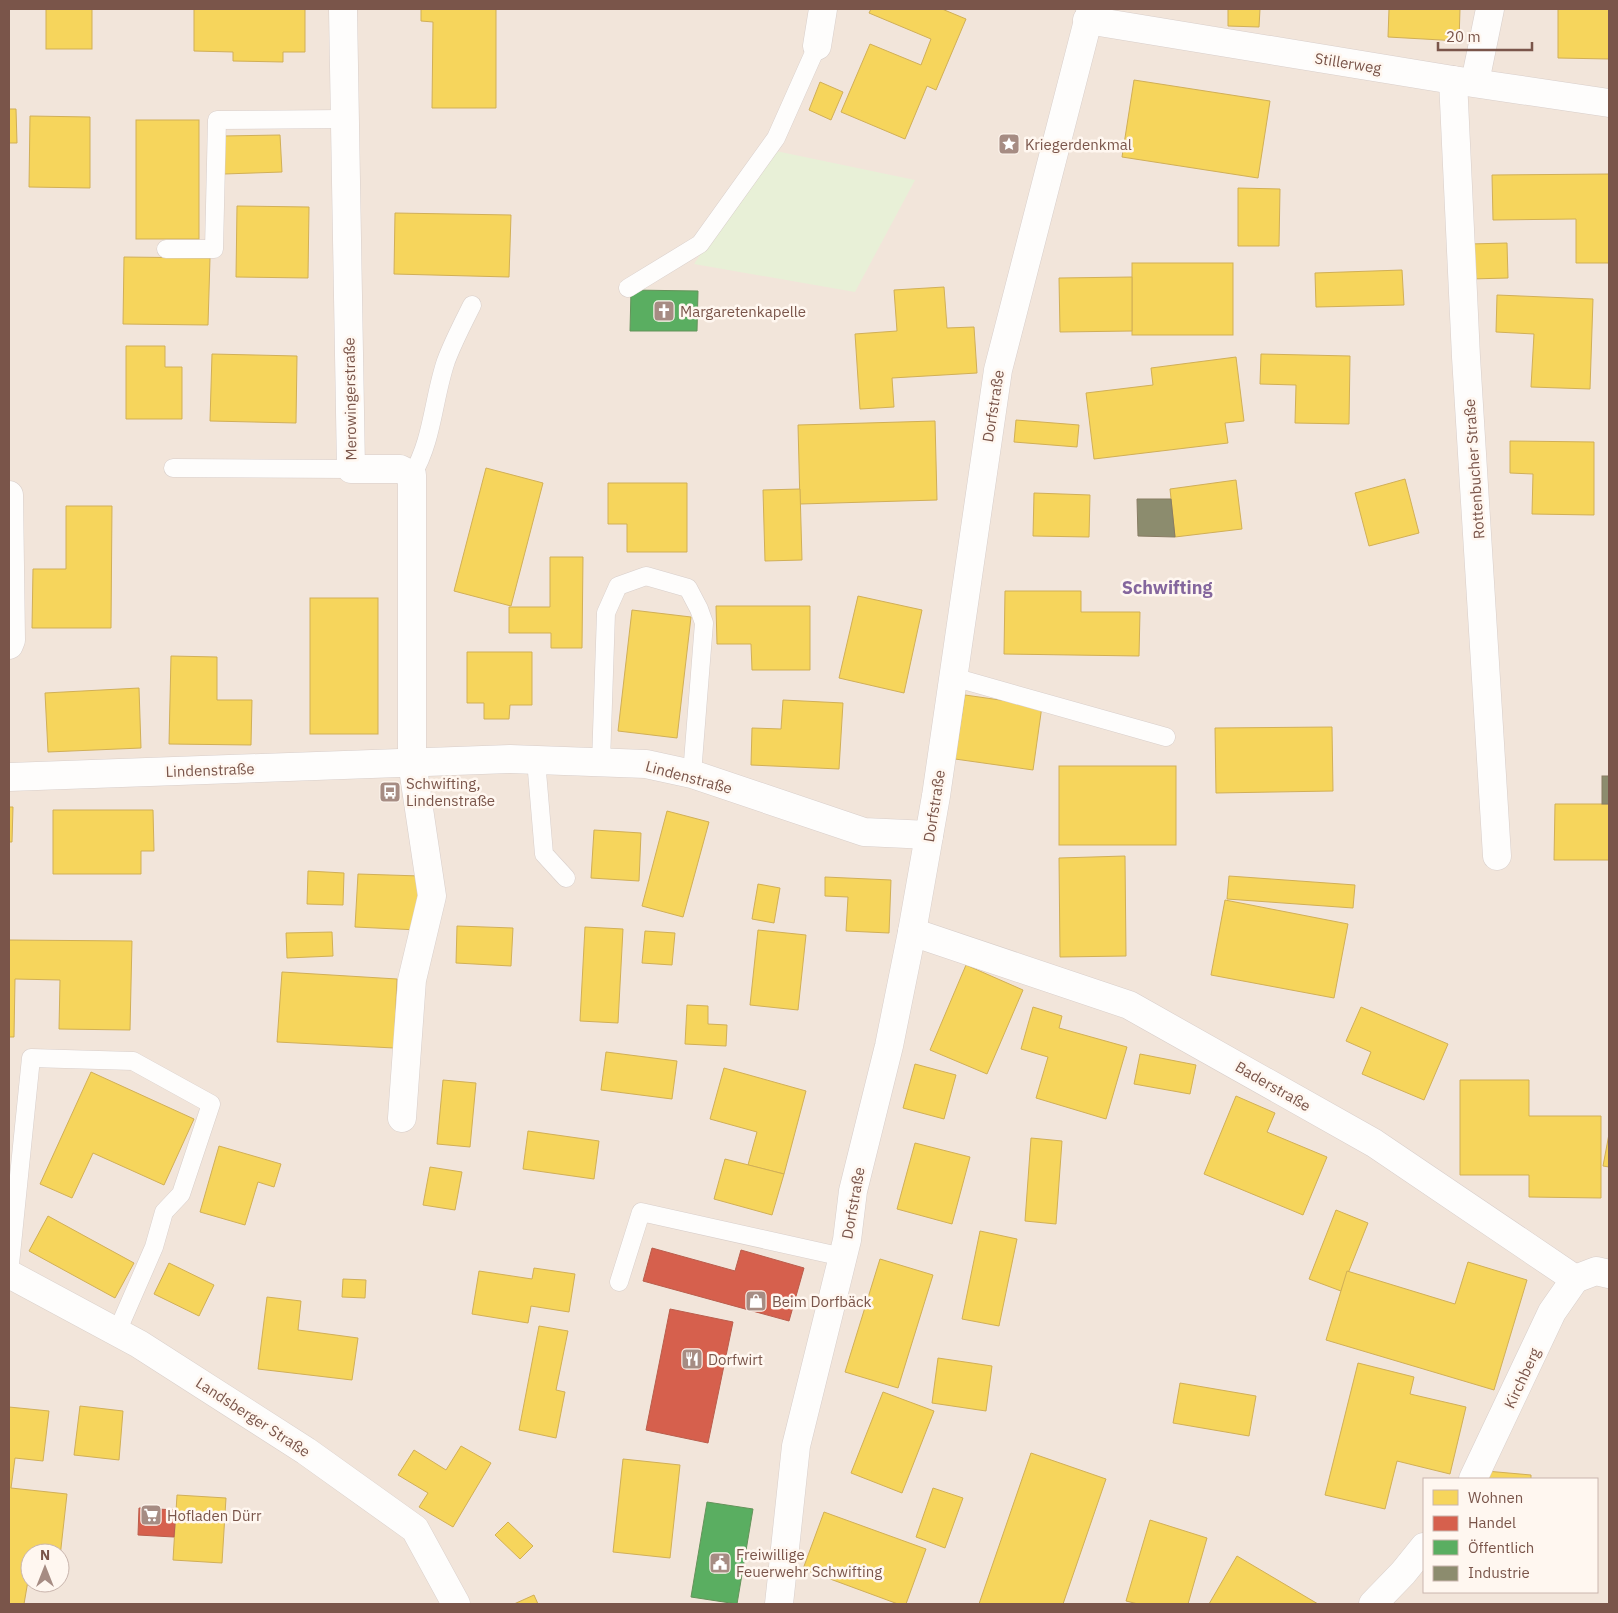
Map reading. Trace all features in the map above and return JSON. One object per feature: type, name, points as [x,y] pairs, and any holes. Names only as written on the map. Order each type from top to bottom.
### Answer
[{"type":"street","name":"Merowingerstraße","points":[[342,9],[351,470],[400,470],[412,475]]},
{"type":"street","points":[[817,46],[823,9]]},
{"type":"street","name":"Rottenbucher Straße","points":[[1490,9],[1464,81],[1466,357],[1497,856]]},
{"type":"street","name":"Stillerweg","points":[[1089,14],[1464,81],[1609,103]]},
{"type":"street","name":"Dorfstraße","points":[[779,1604],[796,1446],[843,1256],[857,1172],[889,1046],[912,932],[929,835],[998,370],[1089,14]]},
{"type":"street","points":[[402,1118],[412,980],[432,896],[412,762],[412,475]]},
{"type":"street","points":[[9,495],[12,640],[9,645]]},
{"type":"street","name":"Lindenstraße","points":[[9,778],[412,762],[536,760],[646,764],[692,774],[864,832],[929,835]]},
{"type":"street","name":"Baderstraße","points":[[912,932],[1129,1005],[1374,1143],[1575,1279]]},
{"type":"street","points":[[1575,1279],[1596,1271],[1609,1274]]},
{"type":"street","name":"Landsberger Straße","points":[[9,1274],[145,1348],[306,1451],[415,1529],[456,1604]]},
{"type":"street","name":"Kirchberg","points":[[1473,1478],[1552,1312],[1575,1279]]},
{"type":"street","points":[[1373,1604],[1403,1573],[1423,1548]]},
{"type":"lane","points":[[628,288],[700,244],[776,138],[817,46]]},
{"type":"lane","points":[[166,249],[214,249],[217,120],[344,119]]},
{"type":"lane","points":[[412,475],[422,458],[435,412],[446,361],[472,304]]},
{"type":"lane","points":[[173,468],[351,470]]},
{"type":"lane","points":[[601,762],[606,614],[618,586],[646,576],[688,588],[704,623],[692,774]]},
{"type":"lane","points":[[953,677],[1166,736]]},
{"type":"lane","points":[[536,760],[544,854],[566,878]]},
{"type":"lane","points":[[9,1274],[31,1058],[133,1061],[211,1104],[181,1194],[164,1212],[154,1247],[117,1332]]},
{"type":"lane","points":[[619,1282],[641,1212],[843,1256]]},
{"type":"shaded area","points":[[9,9],[1609,9],[1609,1604],[9,1604]]},
{"type":"green space","points":[[771,150],[915,180],[855,292],[694,264]]},
{"type":"building: Wohnen","points":[[46,9],[92,9],[92,49],[46,49]]},
{"type":"building: Wohnen","points":[[194,9],[305,9],[305,52],[283,52],[283,62],[233,61],[233,52],[194,51]]},
{"type":"building: Wohnen","points":[[421,9],[496,9],[496,108],[432,108],[433,22],[421,21]]},
{"type":"building: Wohnen","points":[[871,9],[942,9],[966,19],[936,90],[927,86],[905,139],[841,112],[870,44],[921,65],[931,39],[869,13]]},
{"type":"building: Wohnen","points":[[1228,9],[1260,9],[1259,27],[1228,26]]},
{"type":"building: Wohnen","points":[[1389,9],[1460,9],[1459,41],[1388,37]]},
{"type":"building: Wohnen","points":[[1558,9],[1609,9],[1609,59],[1558,58]]},
{"type":"building: Wohnen","points":[[1134,80],[1270,101],[1258,178],[1122,157]]},
{"type":"building: Wohnen","points":[[820,82],[843,92],[831,120],[809,110]]},
{"type":"building: Wohnen","points":[[9,109],[16,109],[17,143],[9,143]]},
{"type":"building: Wohnen","points":[[30,116],[90,117],[90,188],[29,187]]},
{"type":"building: Wohnen","points":[[136,120],[199,120],[199,239],[136,239]]},
{"type":"building: Wohnen","points":[[280,135],[282,172],[224,174],[223,136]]},
{"type":"building: Wohnen","points":[[1609,174],[1609,263],[1576,263],[1576,219],[1493,220],[1492,175]]},
{"type":"building: Wohnen","points":[[1238,188],[1280,189],[1279,246],[1238,246]]},
{"type":"building: Wohnen","points":[[237,206],[309,207],[308,278],[236,277]]},
{"type":"building: Wohnen","points":[[395,213],[511,215],[509,277],[394,274]]},
{"type":"building: Wohnen","points":[[1507,243],[1508,278],[1470,279],[1470,244]]},
{"type":"building: Wohnen","points":[[124,257],[210,258],[208,325],[123,324]]},
{"type":"building: Wohnen","points":[[1132,263],[1233,263],[1233,335],[1132,335]]},
{"type":"building: Wohnen","points":[[1402,270],[1404,305],[1316,307],[1315,273]]},
{"type":"building: Wohnen","points":[[1132,277],[1132,331],[1060,332],[1059,278]]},
{"type":"building: Wohnen","points":[[944,287],[947,328],[974,327],[977,373],[892,378],[894,407],[860,409],[855,334],[897,331],[894,290]]},
{"type":"building: Wohnen","points":[[1497,295],[1593,299],[1590,389],[1531,387],[1534,334],[1496,332]]},
{"type":"building: Wohnen","points":[[126,346],[165,346],[165,367],[182,367],[182,419],[126,419]]},
{"type":"building: Wohnen","points":[[212,354],[297,356],[296,423],[210,421]]},
{"type":"building: Wohnen","points":[[1261,354],[1350,356],[1349,424],[1295,423],[1296,385],[1260,384]]},
{"type":"building: Wohnen","points":[[1236,357],[1244,421],[1225,423],[1228,443],[1094,459],[1086,393],[1153,385],[1151,368]]},
{"type":"building: Wohnen","points":[[1016,420],[1079,425],[1077,447],[1014,442]]},
{"type":"building: Wohnen","points":[[935,421],[937,500],[800,504],[798,425]]},
{"type":"building: Wohnen","points":[[1510,441],[1594,442],[1594,515],[1532,514],[1533,474],[1510,473]]},
{"type":"building: Wohnen","points":[[486,468],[543,483],[511,606],[454,591]]},
{"type":"building: Wohnen","points":[[1405,479],[1419,533],[1369,546],[1355,493]]},
{"type":"building: Wohnen","points":[[1236,480],[1242,529],[1175,537],[1170,489]]},
{"type":"building: Wohnen","points":[[608,483],[687,483],[687,552],[627,552],[627,524],[608,524]]},
{"type":"building: Wohnen","points":[[800,489],[802,560],[765,561],[763,490]]},
{"type":"building: Wohnen","points":[[1034,493],[1090,495],[1089,537],[1033,536]]},
{"type":"building: Wohnen","points":[[66,506],[112,506],[111,628],[32,628],[33,569],[66,569]]},
{"type":"building: Wohnen","points":[[550,557],[583,557],[582,648],[551,648],[551,633],[509,633],[509,607],[550,607]]},
{"type":"building: Wohnen","points":[[1005,591],[1081,591],[1081,612],[1140,612],[1139,656],[1004,654]]},
{"type":"building: Wohnen","points":[[858,596],[922,610],[904,693],[839,678]]},
{"type":"building: Wohnen","points":[[310,598],[378,598],[378,734],[310,734]]},
{"type":"building: Wohnen","points":[[716,606],[810,606],[810,670],[752,670],[751,644],[717,644]]},
{"type":"building: Wohnen","points":[[632,610],[691,617],[677,738],[618,731]]},
{"type":"building: Wohnen","points":[[467,652],[532,652],[532,705],[510,705],[509,719],[484,719],[484,703],[467,703]]},
{"type":"building: Wohnen","points":[[171,656],[217,657],[217,700],[252,700],[251,745],[169,744]]},
{"type":"building: Wohnen","points":[[139,688],[141,748],[48,752],[45,693]]},
{"type":"building: Wohnen","points":[[965,695],[1042,706],[1033,770],[955,759]]},
{"type":"building: Wohnen","points":[[783,700],[843,703],[839,769],[751,765],[752,728],[781,729]]},
{"type":"building: Wohnen","points":[[1332,727],[1333,791],[1216,793],[1215,728]]},
{"type":"building: Wohnen","points":[[1059,766],[1176,766],[1176,845],[1059,845]]},
{"type":"building: Wohnen","points":[[1555,804],[1609,804],[1609,860],[1554,860]]},
{"type":"building: Wohnen","points":[[9,807],[13,807],[12,842],[9,842]]},
{"type":"building: Wohnen","points":[[53,810],[153,810],[154,851],[141,851],[141,874],[53,874]]},
{"type":"building: Wohnen","points":[[667,811],[709,822],[683,917],[642,906]]},
{"type":"building: Wohnen","points":[[594,830],[641,833],[639,881],[591,878]]},
{"type":"building: Wohnen","points":[[1125,856],[1126,956],[1060,957],[1059,858]]},
{"type":"building: Wohnen","points":[[308,871],[344,873],[343,905],[307,904]]},
{"type":"building: Wohnen","points":[[358,874],[420,876],[418,930],[355,927]]},
{"type":"building: Wohnen","points":[[1229,876],[1355,885],[1353,908],[1227,899]]},
{"type":"building: Wohnen","points":[[825,877],[891,880],[889,933],[846,931],[848,897],[825,896]]},
{"type":"building: Wohnen","points":[[758,884],[780,888],[774,923],[752,919]]},
{"type":"building: Wohnen","points":[[1225,900],[1348,924],[1334,998],[1211,975]]},
{"type":"building: Wohnen","points":[[457,926],[513,928],[511,966],[456,963]]},
{"type":"building: Wohnen","points":[[585,927],[623,929],[618,1023],[580,1021]]},
{"type":"building: Wohnen","points":[[758,930],[806,935],[798,1010],[750,1005]]},
{"type":"building: Wohnen","points":[[645,931],[675,933],[672,965],[642,963]]},
{"type":"building: Wohnen","points":[[332,932],[333,956],[287,958],[286,933]]},
{"type":"building: Wohnen","points":[[9,940],[132,941],[130,1030],[59,1029],[60,980],[15,979],[14,1037],[9,1037]]},
{"type":"building: Wohnen","points":[[966,965],[1023,990],[987,1074],[930,1050]]},
{"type":"building: Wohnen","points":[[282,972],[397,979],[394,1048],[277,1042]]},
{"type":"building: Wohnen","points":[[687,1005],[708,1006],[708,1024],[727,1025],[726,1046],[685,1044]]},
{"type":"building: Wohnen","points":[[1033,1007],[1062,1016],[1059,1028],[1127,1047],[1106,1119],[1036,1098],[1048,1057],[1021,1049]]},
{"type":"building: Wohnen","points":[[1361,1007],[1448,1044],[1424,1100],[1362,1074],[1371,1052],[1346,1041]]},
{"type":"building: Wohnen","points":[[606,1052],[677,1061],[672,1099],[601,1090]]},
{"type":"building: Wohnen","points":[[1140,1054],[1196,1065],[1190,1094],[1134,1084]]},
{"type":"building: Wohnen","points":[[915,1064],[956,1075],[944,1119],[903,1108]]},
{"type":"building: Wohnen","points":[[724,1068],[806,1091],[784,1174],[748,1165],[757,1132],[710,1119]]},
{"type":"building: Wohnen","points":[[91,1072],[194,1119],[164,1185],[93,1153],[72,1198],[40,1184]]},
{"type":"building: Wohnen","points":[[443,1080],[476,1083],[470,1147],[437,1144]]},
{"type":"building: Wohnen","points":[[1460,1080],[1529,1080],[1529,1116],[1601,1116],[1601,1198],[1529,1197],[1529,1175],[1460,1175]]},
{"type":"building: Wohnen","points":[[1236,1096],[1275,1113],[1267,1132],[1327,1157],[1303,1215],[1204,1174]]},
{"type":"building: Wohnen","points":[[528,1131],[599,1141],[594,1179],[523,1169]]},
{"type":"building: Wohnen","points":[[1609,1134],[1609,1167],[1603,1166]]},
{"type":"building: Wohnen","points":[[1031,1138],[1062,1141],[1056,1224],[1025,1221]]},
{"type":"building: Wohnen","points":[[915,1143],[970,1157],[952,1224],[897,1209]]},
{"type":"building: Wohnen","points":[[219,1146],[281,1164],[274,1187],[258,1182],[245,1225],[200,1212]]},
{"type":"building: Wohnen","points":[[725,1159],[784,1174],[772,1215],[714,1199]]},
{"type":"building: Wohnen","points":[[430,1167],[462,1172],[455,1210],[423,1205]]},
{"type":"building: Wohnen","points":[[1336,1210],[1368,1223],[1341,1291],[1309,1279]]},
{"type":"building: Wohnen","points":[[48,1216],[134,1263],[115,1298],[29,1251]]},
{"type":"building: Wohnen","points":[[980,1231],[1017,1239],[999,1326],[962,1319]]},
{"type":"building: Wohnen","points":[[880,1259],[933,1275],[898,1388],[845,1372]]},
{"type":"building: Wohnen","points":[[1468,1262],[1527,1280],[1494,1390],[1326,1340],[1347,1271],[1455,1304]]},
{"type":"building: Wohnen","points":[[169,1263],[214,1285],[199,1316],[154,1294]]},
{"type":"building: Wohnen","points":[[534,1268],[575,1274],[569,1312],[531,1306],[528,1323],[472,1314],[479,1271],[532,1279]]},
{"type":"building: Wohnen","points":[[343,1279],[366,1280],[365,1298],[342,1297]]},
{"type":"building: Wohnen","points":[[267,1297],[301,1301],[298,1330],[358,1338],[352,1380],[258,1369]]},
{"type":"building: Wohnen","points":[[539,1326],[568,1331],[556,1390],[565,1392],[556,1438],[519,1430]]},
{"type":"building: Wohnen","points":[[938,1358],[992,1366],[986,1411],[932,1403]]},
{"type":"building: Wohnen","points":[[1358,1363],[1414,1377],[1410,1394],[1466,1407],[1450,1474],[1397,1461],[1385,1509],[1325,1495]]},
{"type":"building: Wohnen","points":[[1180,1383],[1256,1396],[1249,1436],[1173,1423]]},
{"type":"building: Wohnen","points":[[883,1392],[934,1411],[902,1493],[851,1473]]},
{"type":"building: Wohnen","points":[[80,1406],[123,1411],[119,1460],[74,1455]]},
{"type":"building: Wohnen","points":[[9,1407],[49,1411],[43,1461],[15,1458],[11,1488],[67,1494],[62,1543],[20,1543],[20,1593],[26,1593],[24,1604],[9,1604]]},
{"type":"building: Wohnen","points":[[461,1446],[491,1463],[453,1527],[419,1507],[428,1493],[398,1475],[414,1450],[446,1470]]},
{"type":"building: Wohnen","points":[[1031,1453],[1106,1479],[1063,1604],[979,1604]]},
{"type":"building: Wohnen","points":[[623,1459],[680,1465],[670,1558],[613,1552]]},
{"type":"building: Wohnen","points":[[1486,1471],[1531,1475],[1531,1478],[1485,1478]]},
{"type":"building: Wohnen","points":[[933,1488],[963,1498],[945,1548],[916,1537]]},
{"type":"building: Wohnen","points":[[177,1495],[226,1498],[222,1563],[173,1560]]},
{"type":"building: Wohnen","points":[[824,1512],[926,1549],[906,1604],[898,1604],[803,1569]]},
{"type":"building: Wohnen","points":[[1150,1520],[1207,1538],[1188,1604],[1138,1604],[1126,1601]]},
{"type":"building: Wohnen","points":[[508,1522],[533,1546],[520,1559],[495,1535]]},
{"type":"building: Wohnen","points":[[1237,1556],[1318,1604],[1209,1604]]},
{"type":"building: Wohnen","points":[[534,1595],[538,1604],[514,1604]]},
{"type":"building: Handel","name":"Beim Dorfbäck","points":[[652,1248],[735,1271],[741,1250],[804,1268],[789,1321],[643,1281]]},
{"type":"building: Handel","points":[[670,1309],[733,1322],[708,1443],[646,1430]]},
{"type":"building: Handel","points":[[139,1508],[176,1510],[174,1537],[138,1535]]},
{"type":"building: Öffentlich","name":"Margaretenkapelle","points":[[631,290],[698,291],[697,331],[630,331]]},
{"type":"building: Öffentlich","name":"Freiwillige Feuerwehr Schwifting","points":[[707,1502],[753,1509],[737,1604],[691,1597]]},
{"type":"building: Industrie","points":[[1137,499],[1171,499],[1175,537],[1138,536]]},
{"type":"building: Industrie","points":[[1602,776],[1609,776],[1609,804],[1602,804]]},
{"type":"place","name":"Kriegerdenkmal","points":[[1009,144]]},
{"type":"place","name":"Margaretenkapelle","points":[[664,311]]},
{"type":"place","name":"Schwifting, Lindenstraße","points":[[390,792]]},
{"type":"place","name":"Beim Dorfbäck","points":[[756,1301]]},
{"type":"place","name":"Dorfwirt","points":[[692,1359]]},
{"type":"place","name":"Hofladen Dürr","points":[[151,1515]]},
{"type":"place","name":"Freiwillige Feuerwehr Schwifting","points":[[720,1563]]},
{"type":"district","name":"Schwifting","points":[[1167,587]]}]
